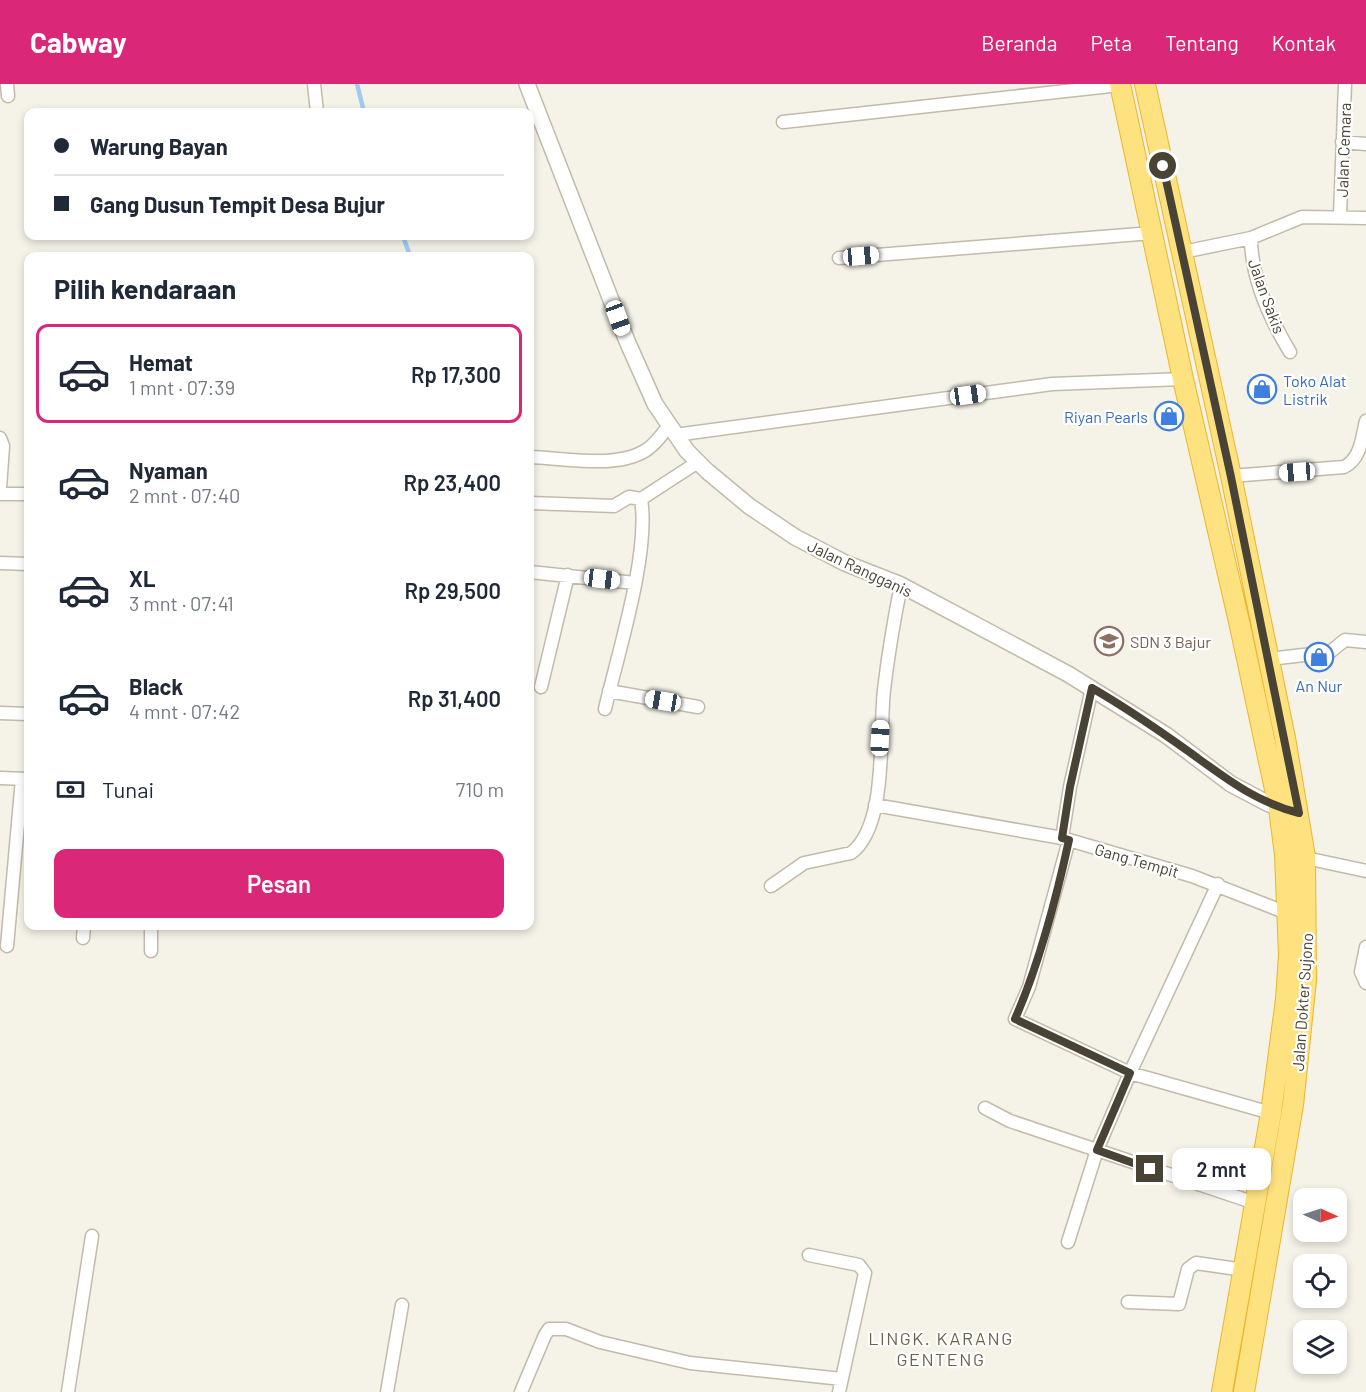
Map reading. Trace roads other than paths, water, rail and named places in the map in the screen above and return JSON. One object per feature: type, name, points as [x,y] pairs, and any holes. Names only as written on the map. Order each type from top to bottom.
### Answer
[{"type":"highway","name":"Jalan Dokter Sujono","points":[[1145,84],[1192,251],[1231,477],[1299,813],[1305,857],[1308,946],[1293,1105],[1244,1392]]},
{"type":"highway","points":[[1120,85],[1183,379],[1240,626],[1278,808],[1285,855],[1289,955],[1286,999],[1271,1113],[1222,1392]]},
{"type":"highway","points":[[1239,1298],[1260,1301]]},
{"type":"street","points":[[314,84],[317,108]]},
{"type":"street","name":"Jalan Rangganis","points":[[527,84],[627,341],[672,431],[698,462],[749,506],[795,537],[845,563],[901,585],[1092,688],[1166,735],[1231,784],[1278,808],[1299,813]]},
{"type":"street","name":"Jalan Cemara","points":[[1340,216],[1345,84]]},
{"type":"street","points":[[783,122],[1120,85]]},
{"type":"street","points":[[1342,142],[1366,144]]},
{"type":"street","points":[[1192,251],[1251,238],[1302,218],[1340,216],[1366,218]]},
{"type":"street","points":[[839,258],[1152,233]]},
{"type":"street","name":"Jalan Sakis","points":[[1251,238],[1251,253],[1269,311],[1290,352]]},
{"type":"street","points":[[534,457],[592,461],[625,457],[648,449],[672,431],[1052,384],[1183,379]]},
{"type":"street","points":[[1231,477],[1344,467],[1353,463],[1357,456],[1366,421]]},
{"type":"street","points":[[0,438],[3,446],[0,488]]},
{"type":"street","points":[[534,503],[614,506],[629,497],[641,499],[698,462]]},
{"type":"street","points":[[0,494],[24,494]]},
{"type":"street","points":[[605,709],[634,583],[643,513],[641,499]]},
{"type":"street","points":[[0,563],[24,564]]},
{"type":"street","points":[[534,572],[634,583]]},
{"type":"street","points":[[541,687],[568,575]]},
{"type":"street","points":[[771,886],[804,863],[846,856],[857,849],[868,831],[875,806],[884,682],[901,585]]},
{"type":"street","points":[[1269,659],[1330,652],[1345,640],[1366,642]]},
{"type":"street","points":[[1092,688],[1070,787],[1065,839],[1029,987],[1015,1019],[1130,1073],[1271,1113]]},
{"type":"street","points":[[609,691],[698,707]]},
{"type":"street","points":[[0,713],[24,714]]},
{"type":"street","points":[[0,778],[24,779]]},
{"type":"street","points":[[7,946],[24,788]]},
{"type":"street","name":"Gang Tempit","points":[[875,806],[1065,839],[1218,884],[1287,913]]},
{"type":"street","points":[[1285,855],[1305,857],[1366,871]]},
{"type":"street","points":[[1068,1242],[1097,1150],[1130,1073],[1218,884]]},
{"type":"street","points":[[151,951],[152,930]]},
{"type":"street","points":[[1366,947],[1361,972],[1366,983]]},
{"type":"street","points":[[985,1108],[1010,1121],[1255,1203]]},
{"type":"street","points":[[68,1392],[92,1236]]},
{"type":"street","points":[[809,1255],[859,1265],[865,1273],[839,1392]]},
{"type":"street","points":[[1128,1302],[1179,1304],[1188,1269],[1198,1262],[1244,1270]]},
{"type":"street","points":[[387,1392],[402,1305]]},
{"type":"street","points":[[521,1392],[544,1335],[549,1329],[555,1328],[566,1329],[600,1342],[690,1363],[842,1379]]},
{"type":"waterway","points":[[357,84],[363,108]]},
{"type":"waterway","points":[[404,240],[409,252]]},
{"type":"place","name":"Toko Alat Listrik","points":[[1262,389]]},
{"type":"place","name":"Riyan Pearls","points":[[1169,416]]},
{"type":"place","name":"SDN 3 Bajur","points":[[1109,641]]},
{"type":"place","name":"An Nur","points":[[1319,657]]},
{"type":"district","name":"LINGK. KARANG GENTENG","points":[[941,1348]]}]
